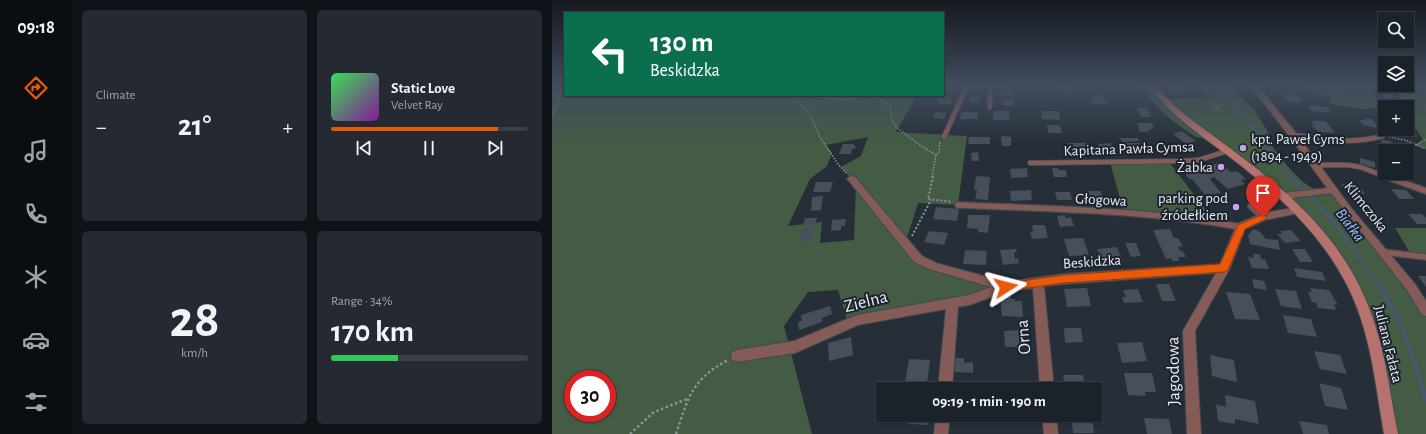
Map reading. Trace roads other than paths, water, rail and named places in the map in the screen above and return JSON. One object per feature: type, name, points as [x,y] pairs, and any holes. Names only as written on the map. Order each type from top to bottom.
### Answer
[{"type":"street","name":"Juliana Fałata","points":[[1169,105],[1227,151],[1288,195],[1298,210],[1332,248],[1351,279],[1366,314],[1376,349],[1392,434]]},
{"type":"street","name":"Klimczoka","points":[[1268,105],[1316,165],[1333,190],[1411,287],[1426,311]]},
{"type":"street","name":"Beskidzka","points":[[852,179],[918,259],[933,266],[1006,287],[1064,279],[1224,268]]},
{"type":"street","points":[[1288,195],[1333,190]]},
{"type":"street","points":[[1224,268],[1241,227],[1263,217],[1298,210]]},
{"type":"street","name":"Jagodowa","points":[[1194,434],[1189,331],[1224,268]]},
{"type":"street","name":"Orna","points":[[1038,282],[1046,382]]},
{"type":"street","name":"Zielna","points":[[737,356],[795,347],[857,320],[969,300],[1006,287]]},
{"type":"street","points":[[946,382],[953,302]]},
{"type":"street","points":[[941,434],[942,422]]},
{"type":"street","points":[[1050,422],[1051,434]]},
{"type":"lane","points":[[944,137],[957,105]]},
{"type":"lane","points":[[1293,135],[1348,142],[1364,141],[1384,136]]},
{"type":"lane","name":"Kapitana Pawła Cymsa","points":[[1030,163],[1183,161],[1198,160],[1227,151]]},
{"type":"lane","points":[[1316,165],[1348,165],[1360,167],[1426,191]]},
{"type":"lane","name":"Głogowa","points":[[958,205],[1129,213],[1215,222],[1241,227]]},
{"type":"lane","points":[[1251,206],[1263,217]]},
{"type":"lane","points":[[1383,252],[1426,257]]},
{"type":"waterway","name":"Białka","points":[[1235,105],[1291,177]]},
{"type":"waterway","name":"Białka","points":[[1291,177],[1322,208],[1343,234],[1382,291]]},
{"type":"waterway","name":"Białka","points":[[1382,290],[1403,330],[1418,372],[1426,401]]},
{"type":"place","name":"kpt. Paweł Cyms (1894 - 1949)","points":[[1243,148]]},
{"type":"place","name":"Żabka","points":[[1221,167]]},
{"type":"place","name":"parking pod źródełkiem","points":[[1236,207]]}]
